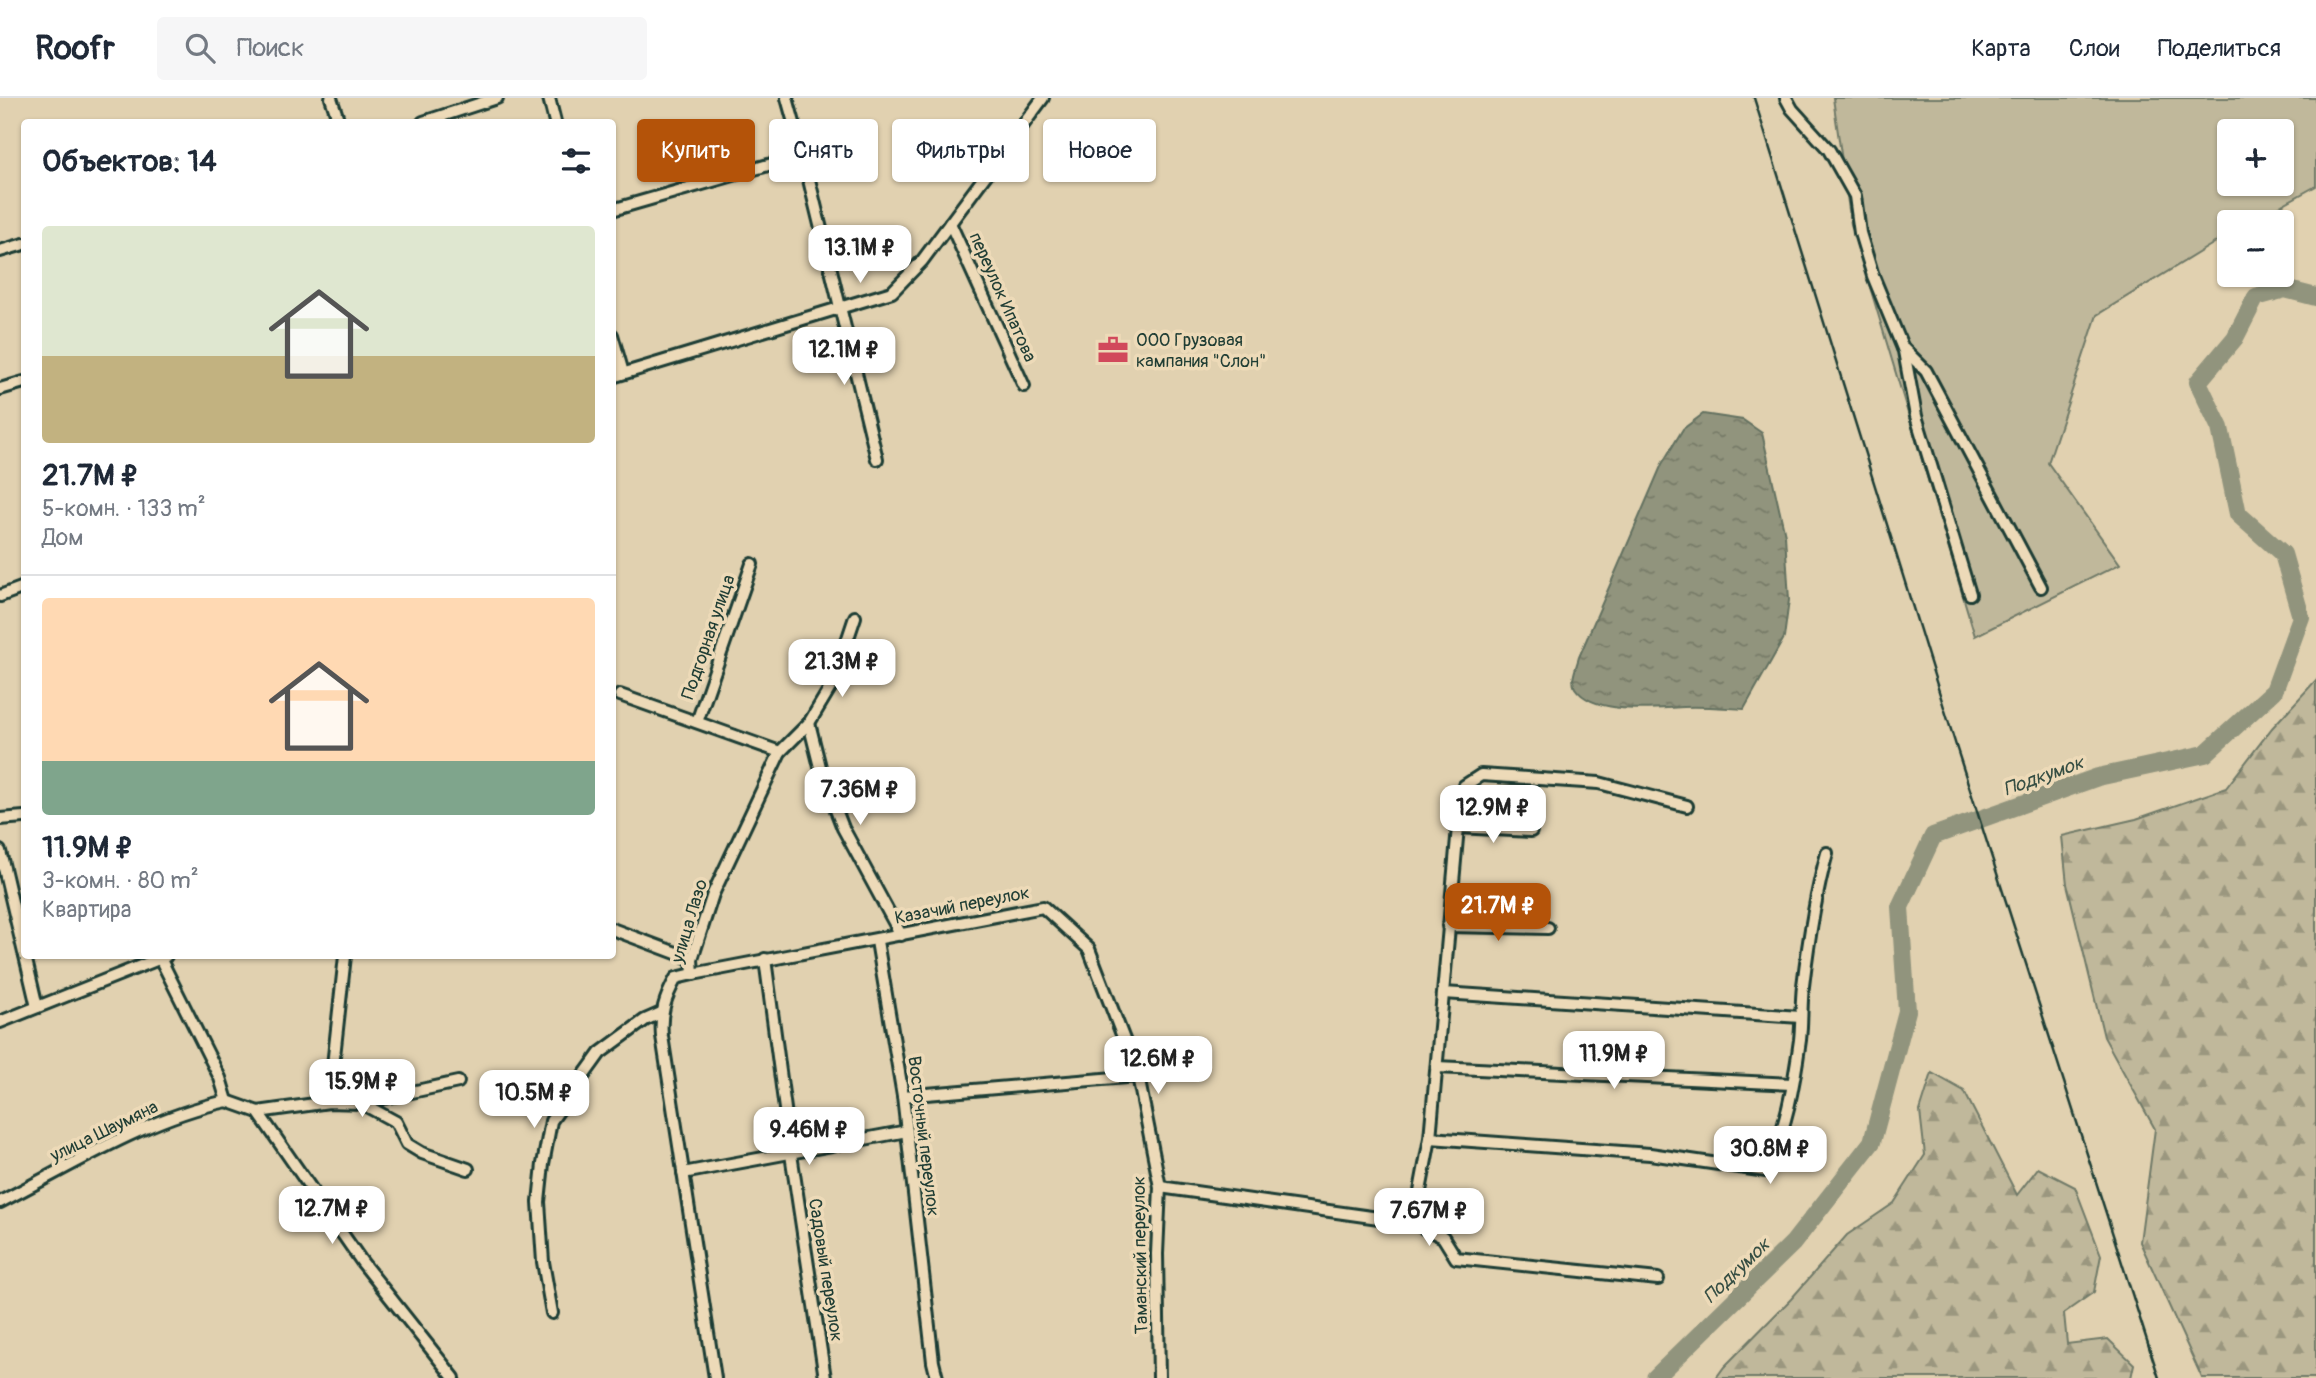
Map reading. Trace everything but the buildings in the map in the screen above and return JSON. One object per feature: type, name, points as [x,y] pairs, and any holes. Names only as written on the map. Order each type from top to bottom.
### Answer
[{"type":"street","points":[[331,98],[338,119]]},
{"type":"street","points":[[432,119],[497,98]]},
{"type":"street","points":[[549,98],[554,119]]},
{"type":"street","points":[[788,98],[794,119]]},
{"type":"street","points":[[618,375],[892,292],[922,261],[1043,98]]},
{"type":"street","points":[[1786,98],[1792,109],[1829,149],[1855,197],[1860,233],[1902,347],[1916,416],[1970,594]]},
{"type":"street","points":[[616,209],[769,165]]},
{"type":"street","points":[[810,182],[877,460]]},
{"type":"street","name":"переулок Ипатова","points":[[950,223],[1024,386]]},
{"type":"street","points":[[0,251],[21,245]]},
{"type":"street","points":[[1902,347],[1926,371],[2041,587]]},
{"type":"street","points":[[0,389],[21,383]]},
{"type":"street","name":"Подгорная улица","points":[[696,722],[752,564]]},
{"type":"street","points":[[0,596],[21,588]]},
{"type":"street","name":"улица Лазо","points":[[715,1378],[662,1036],[661,1013],[665,997],[676,978],[693,974],[692,959],[713,894],[780,752],[808,723],[833,683],[855,617]]},
{"type":"street","points":[[620,695],[780,752]]},
{"type":"street","points":[[808,723],[821,771],[843,828],[901,935]]},
{"type":"street","points":[[1414,1223],[1430,1138],[1448,926],[1464,786],[1481,775],[1599,783],[1687,806]]},
{"type":"street","points":[[0,819],[21,817]]},
{"type":"street","points":[[1458,827],[1531,831]]},
{"type":"street","points":[[0,851],[21,938]]},
{"type":"street","points":[[1430,1138],[1650,1154],[1766,1171],[1777,1149],[1792,1084],[1800,1040],[1803,986],[1827,853]]},
{"type":"street","name":"Казачий переулок","points":[[693,974],[1043,907],[1089,949],[1138,1076]]},
{"type":"street","points":[[1448,926],[1548,928]]},
{"type":"street","points":[[616,930],[692,959]]},
{"type":"street","name":"Восточный переулок","points":[[877,940],[903,1096],[937,1378]]},
{"type":"street","points":[[26,959],[37,1007]]},
{"type":"street","points":[[0,1022],[158,959]]},
{"type":"street","points":[[164,959],[220,1078],[227,1101],[258,1112],[330,1102],[361,1103],[458,1082]]},
{"type":"street","points":[[330,1102],[345,959]]},
{"type":"street","name":"Садовый переулок","points":[[765,959],[825,1378]]},
{"type":"street","points":[[1444,993],[1801,1017]]},
{"type":"street","points":[[552,1313],[543,1262],[539,1202],[551,1121],[600,1053],[645,1020],[661,1013]]},
{"type":"street","points":[[1437,1067],[1792,1084]]},
{"type":"street","points":[[903,1096],[1138,1076]]},
{"type":"street","name":"Таманский переулок","points":[[1138,1076],[1160,1187],[1157,1254],[1159,1378]]},
{"type":"street","name":"улица Шаумяна","points":[[0,1202],[149,1126],[191,1108],[227,1101]]},
{"type":"street","points":[[361,1103],[396,1122],[407,1144],[422,1153],[468,1169]]},
{"type":"street","points":[[258,1112],[362,1262],[454,1378]]},
{"type":"street","points":[[683,1173],[906,1131]]},
{"type":"street","points":[[1160,1187],[1414,1223],[1443,1237],[1455,1258],[1658,1279]]},
{"type":"green space","points":[[1833,98],[2316,98],[2316,186],[2273,210],[2217,210],[2217,241],[2097,315],[2048,463],[2120,564],[1975,636],[1851,224]]},
{"type":"green space","points":[[2316,680],[2316,1378],[2202,1378],[2140,1242],[2155,1129],[2104,1037],[2067,884],[2062,836],[2136,819],[2226,788],[2272,728]]},
{"type":"green space","points":[[1932,1073],[1964,1091],[2017,1195],[2038,1168],[2075,1187],[2101,1255],[2094,1292],[2064,1313],[2067,1344],[2108,1339],[2134,1364],[2131,1378],[1716,1378],[1847,1235],[1894,1203],[1925,1155],[1920,1111]]},
{"type":"water","points":[[1703,414],[1743,420],[1762,433],[1785,535],[1789,600],[1784,638],[1744,709],[1642,709],[1610,707],[1596,703],[1575,688],[1574,677],[1579,657],[1662,464],[1683,429]]},
{"type":"waterway","name":"Подкумок","points":[[1655,1378],[1793,1243],[1872,1142],[1907,1011],[1900,907],[1933,836],[2098,777],[2205,754],[2274,691],[2301,617],[2283,554],[2238,514],[2220,428],[2198,382],[2235,338],[2256,297],[2285,289],[2316,297]]},
{"type":"railway","points":[[1754,98],[1957,749],[2159,1378]]},
{"type":"place","name":"ООО Грузовая кампания \"Слон\"","points":[[1113,350]]}]
